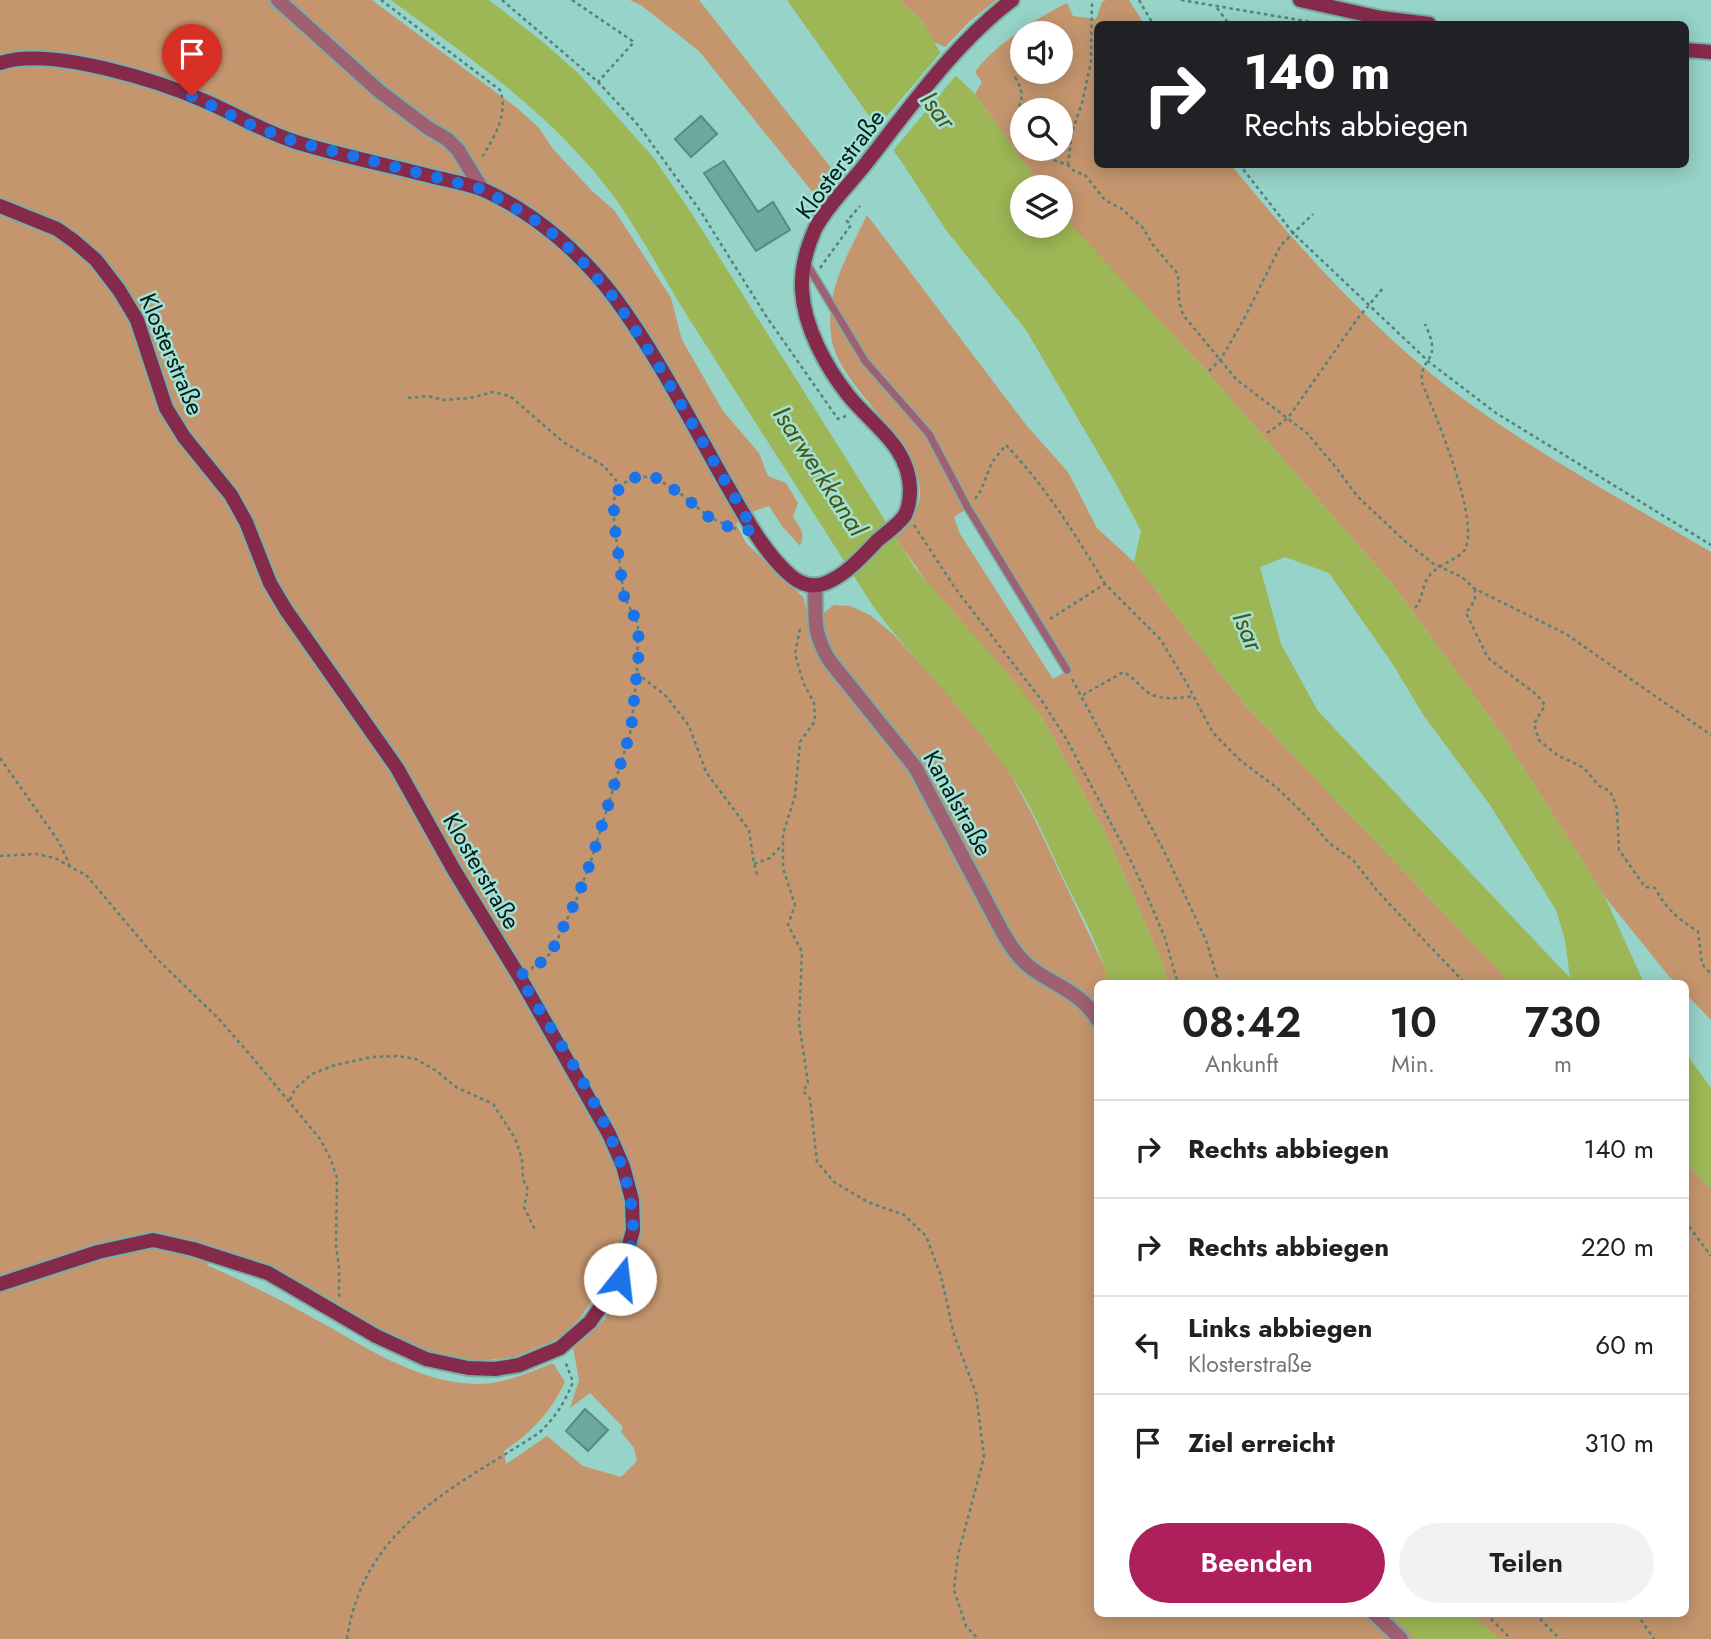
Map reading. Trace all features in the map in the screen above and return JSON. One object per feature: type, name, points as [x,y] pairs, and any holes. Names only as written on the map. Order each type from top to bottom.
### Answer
[{"type":"main road","name":"Klosterstraße","points":[[815,586],[829,582],[842,573],[905,514],[909,504],[909,478],[897,447],[845,392],[823,356],[806,312],[802,289],[805,261],[813,235],[822,218],[899,121],[975,32],[1012,0]]},
{"type":"main road","points":[[1300,0],[1405,21]]},
{"type":"main road","points":[[1689,50],[1711,52]]},
{"type":"main road","points":[[0,63],[14,58],[37,58],[93,66],[172,87],[214,104],[251,125],[293,141],[482,189],[529,216],[560,239],[615,299],[660,368],[754,531],[790,576],[803,584],[815,586]]},
{"type":"main road","name":"Klosterstraße","points":[[0,206],[57,229],[96,260],[119,289],[137,320],[166,408],[184,437],[231,495],[247,522],[270,583],[397,768],[609,1134],[632,1200],[633,1230],[620,1279],[590,1322],[560,1348],[519,1365],[495,1369],[468,1368],[426,1359],[376,1336],[268,1273],[193,1249],[153,1240],[98,1252],[0,1284]]},
{"type":"street","points":[[278,0],[390,99],[447,139],[458,150],[482,189]]},
{"type":"street","name":"Kanalstraße","points":[[815,586],[818,641],[829,660],[915,767],[987,905],[1016,952],[1029,966],[1081,1000],[1094,1015]]},
{"type":"street","points":[[1378,1617],[1401,1639]]},
{"type":"lane","points":[[805,261],[865,361],[929,434],[968,508],[1042,625],[1067,670]]},
{"type":"path","points":[[382,0],[500,90],[504,102],[495,136],[480,160],[469,169]]},
{"type":"path","points":[[502,0],[598,82],[639,125],[701,212],[773,326],[838,419]]},
{"type":"path","points":[[572,0],[634,43],[598,82]]},
{"type":"path","points":[[1068,165],[1072,132],[1091,62],[1093,0]]},
{"type":"path","points":[[1139,0],[1151,21]]},
{"type":"path","points":[[1181,0],[1303,21]]},
{"type":"path","points":[[1217,8],[1227,21]]},
{"type":"path","points":[[1056,161],[1088,178],[1105,200],[1122,209],[1143,228],[1153,245],[1178,274],[1179,301],[1183,316],[1212,352],[1237,380],[1307,433],[1357,496],[1407,543],[1475,589],[1566,635],[1711,735]]},
{"type":"path","points":[[1242,168],[1293,233],[1429,362],[1496,413],[1711,545]]},
{"type":"path","points":[[814,276],[833,253],[851,225],[847,221],[860,206]]},
{"type":"path","points":[[1209,371],[1221,359],[1245,317],[1281,245],[1313,214]]},
{"type":"path","points":[[1267,433],[1288,418],[1384,287]]},
{"type":"path","points":[[1415,608],[1423,598],[1426,580],[1439,567],[1461,555],[1470,532],[1465,502],[1422,383],[1421,373],[1433,355],[1433,346],[1424,324]]},
{"type":"path","points":[[408,398],[426,396],[445,400],[470,398],[493,392],[510,396],[563,442],[604,466],[621,485]]},
{"type":"path","points":[[968,508],[981,490],[992,462],[1006,445],[1029,469],[1074,530],[1105,584],[1161,640],[1213,733],[1241,761],[1276,787],[1329,843],[1353,860],[1379,893],[1462,980]]},
{"type":"path","points":[[519,976],[538,965],[551,953],[583,883],[631,730],[637,673],[638,624],[624,596],[614,522],[614,499],[621,485],[638,476],[656,478],[709,517],[731,528],[754,531]]},
{"type":"path","points":[[920,538],[1068,740],[1137,874],[1165,938],[1177,980]]},
{"type":"path","points":[[1042,625],[1105,584]]},
{"type":"path","points":[[1475,589],[1475,600],[1466,613],[1488,658],[1538,695],[1545,705],[1534,723],[1539,740],[1557,755],[1584,768],[1599,786],[1613,796],[1617,810],[1619,850],[1645,887],[1655,888],[1673,915],[1698,931],[1702,964],[1711,974]]},
{"type":"path","points":[[816,608],[801,623],[795,654],[803,682],[814,703],[815,721],[800,742],[796,796],[782,844],[783,868],[795,905],[788,925],[802,952],[799,1023],[808,1083],[803,1091],[810,1099],[817,1162],[834,1182],[868,1202],[904,1215],[926,1236],[942,1276],[954,1335],[976,1393],[984,1457],[958,1555],[954,1590],[966,1626],[978,1639]]},
{"type":"path","points":[[1067,670],[1164,851],[1206,940],[1218,980]]},
{"type":"path","points":[[1082,696],[1123,672],[1133,677],[1149,693],[1167,699],[1194,696]]},
{"type":"path","points":[[637,673],[666,696],[689,726],[706,772],[749,830],[758,877]]},
{"type":"path","points":[[0,758],[59,842],[70,866]]},
{"type":"path","points":[[754,864],[769,858],[782,844]]},
{"type":"path","points":[[0,856],[36,853],[55,858],[87,876],[156,958],[218,1018],[320,1139],[337,1178],[335,1246],[339,1267],[339,1314]]},
{"type":"path","points":[[289,1101],[295,1089],[312,1074],[335,1065],[372,1057],[398,1056],[416,1059],[456,1087],[493,1104],[515,1138],[522,1158],[523,1179],[527,1190],[524,1207],[536,1232]]},
{"type":"path","points":[[1689,1226],[1711,1256]]},
{"type":"path","points":[[347,1639],[351,1614],[368,1573],[384,1547],[403,1525],[550,1423],[566,1401],[573,1382],[560,1348]]},
{"type":"path","points":[[1489,1617],[1511,1639]]},
{"type":"path","points":[[1538,1617],[1560,1639]]},
{"type":"path","points":[[1639,1617],[1654,1639]]},
{"type":"shaded area","points":[[0,0],[372,0],[517,108],[539,128],[553,149],[592,191],[614,210],[671,298],[682,340],[723,411],[759,453],[768,476],[786,483],[798,503],[793,517],[802,534],[800,546],[769,506],[754,511],[736,524],[746,543],[804,598],[808,621],[821,624],[822,614],[834,605],[850,606],[870,615],[893,634],[961,709],[1007,768],[1032,814],[1104,966],[1107,980],[1094,980],[1094,1617],[1394,1617],[1417,1639],[0,1639]],"holes":[[[211,1249],[429,1352],[469,1362],[514,1357],[558,1339],[580,1318],[611,1274],[630,1277],[604,1320],[573,1348],[579,1380],[570,1408],[590,1393],[623,1427],[621,1432],[634,1448],[637,1461],[621,1477],[583,1466],[547,1436],[506,1464],[504,1451],[539,1421],[565,1382],[553,1363],[516,1377],[486,1384],[453,1382],[430,1376],[387,1359],[280,1300],[207,1265]]]},
{"type":"shaded area","points":[[630,0],[699,0],[835,173],[815,195],[699,51],[642,6]]},
{"type":"shaded area","points":[[899,0],[996,0],[969,22],[945,47],[932,41],[922,21]]},
{"type":"shaded area","points":[[1129,0],[1142,21],[1094,21],[1094,168],[1234,168],[1290,235],[1353,302],[1386,334],[1456,393],[1519,438],[1711,552],[1711,1020],[1689,997],[1689,980],[1673,980],[1605,897],[1502,734],[1393,585],[1201,365],[1073,229],[1073,175],[1032,175],[1023,161],[1073,161],[1073,98],[1010,98],[1010,143],[975,94],[982,82],[975,72],[1010,39],[1010,84],[1073,84],[1073,21],[1035,21],[1067,3],[1073,16],[1096,19],[1102,2]]},
{"type":"shaded area","points":[[867,215],[1027,426],[1068,472],[1097,528],[1134,562],[1245,705],[1508,980],[1166,980],[1163,964],[1107,836],[1043,719],[992,656],[935,593],[894,536],[915,512],[920,491],[916,470],[904,448],[853,382],[839,361],[832,341],[831,307],[845,261]],"holes":[[[968,508],[1067,671],[1053,679],[960,534],[954,517]]]},
{"type":"shaded area","points":[[1689,1166],[1711,1189],[1711,1639],[1498,1639],[1475,1617],[1689,1617]]},
{"type":"water","name":"Isarwerkkanal","points":[[391,0],[489,0],[578,73],[653,157],[692,214],[915,568],[1021,689],[1043,719],[1107,836],[1163,964],[1166,980],[1107,980],[1091,933],[1023,795],[990,746],[873,606],[610,192],[550,125],[472,60]]},
{"type":"water","name":"Isar","points":[[787,0],[899,0],[922,21],[951,71],[975,94],[1010,143],[1010,161],[1023,161],[1032,175],[1010,175],[1010,238],[1073,238],[1073,227],[1201,365],[1393,585],[1502,734],[1605,897],[1643,980],[1508,980],[1245,705],[1134,562],[1141,531],[1026,330],[946,230],[903,164]],"holes":[[[1285,557],[1329,573],[1392,663],[1424,716],[1490,805],[1556,910],[1565,940],[1570,978],[1318,711],[1281,644],[1260,567]]]},
{"type":"water","points":[[1689,1058],[1711,1088],[1711,1189],[1689,1166]]},
{"type":"water","points":[[1394,1617],[1475,1617],[1498,1639],[1417,1639]]},
{"type":"pier","points":[[942,51],[958,73],[891,153],[875,130]]},
{"type":"building","points":[[701,116],[717,134],[691,157],[675,139]]},
{"type":"building","points":[[724,161],[758,212],[773,202],[790,230],[756,251],[704,173]]},
{"type":"building","points":[[585,1409],[608,1430],[588,1451],[566,1431]]},
{"type":"route","points":[[192,96],[214,104],[251,125],[293,141],[482,189],[529,216],[560,239],[615,299],[660,368],[754,531],[731,528],[709,517],[656,478],[638,476],[621,485],[614,499],[614,522],[624,596],[638,624],[639,651],[631,730],[578,896],[551,953],[538,965],[519,976],[583,1085],[609,1134],[622,1166],[632,1200],[633,1230],[620,1279]]}]
